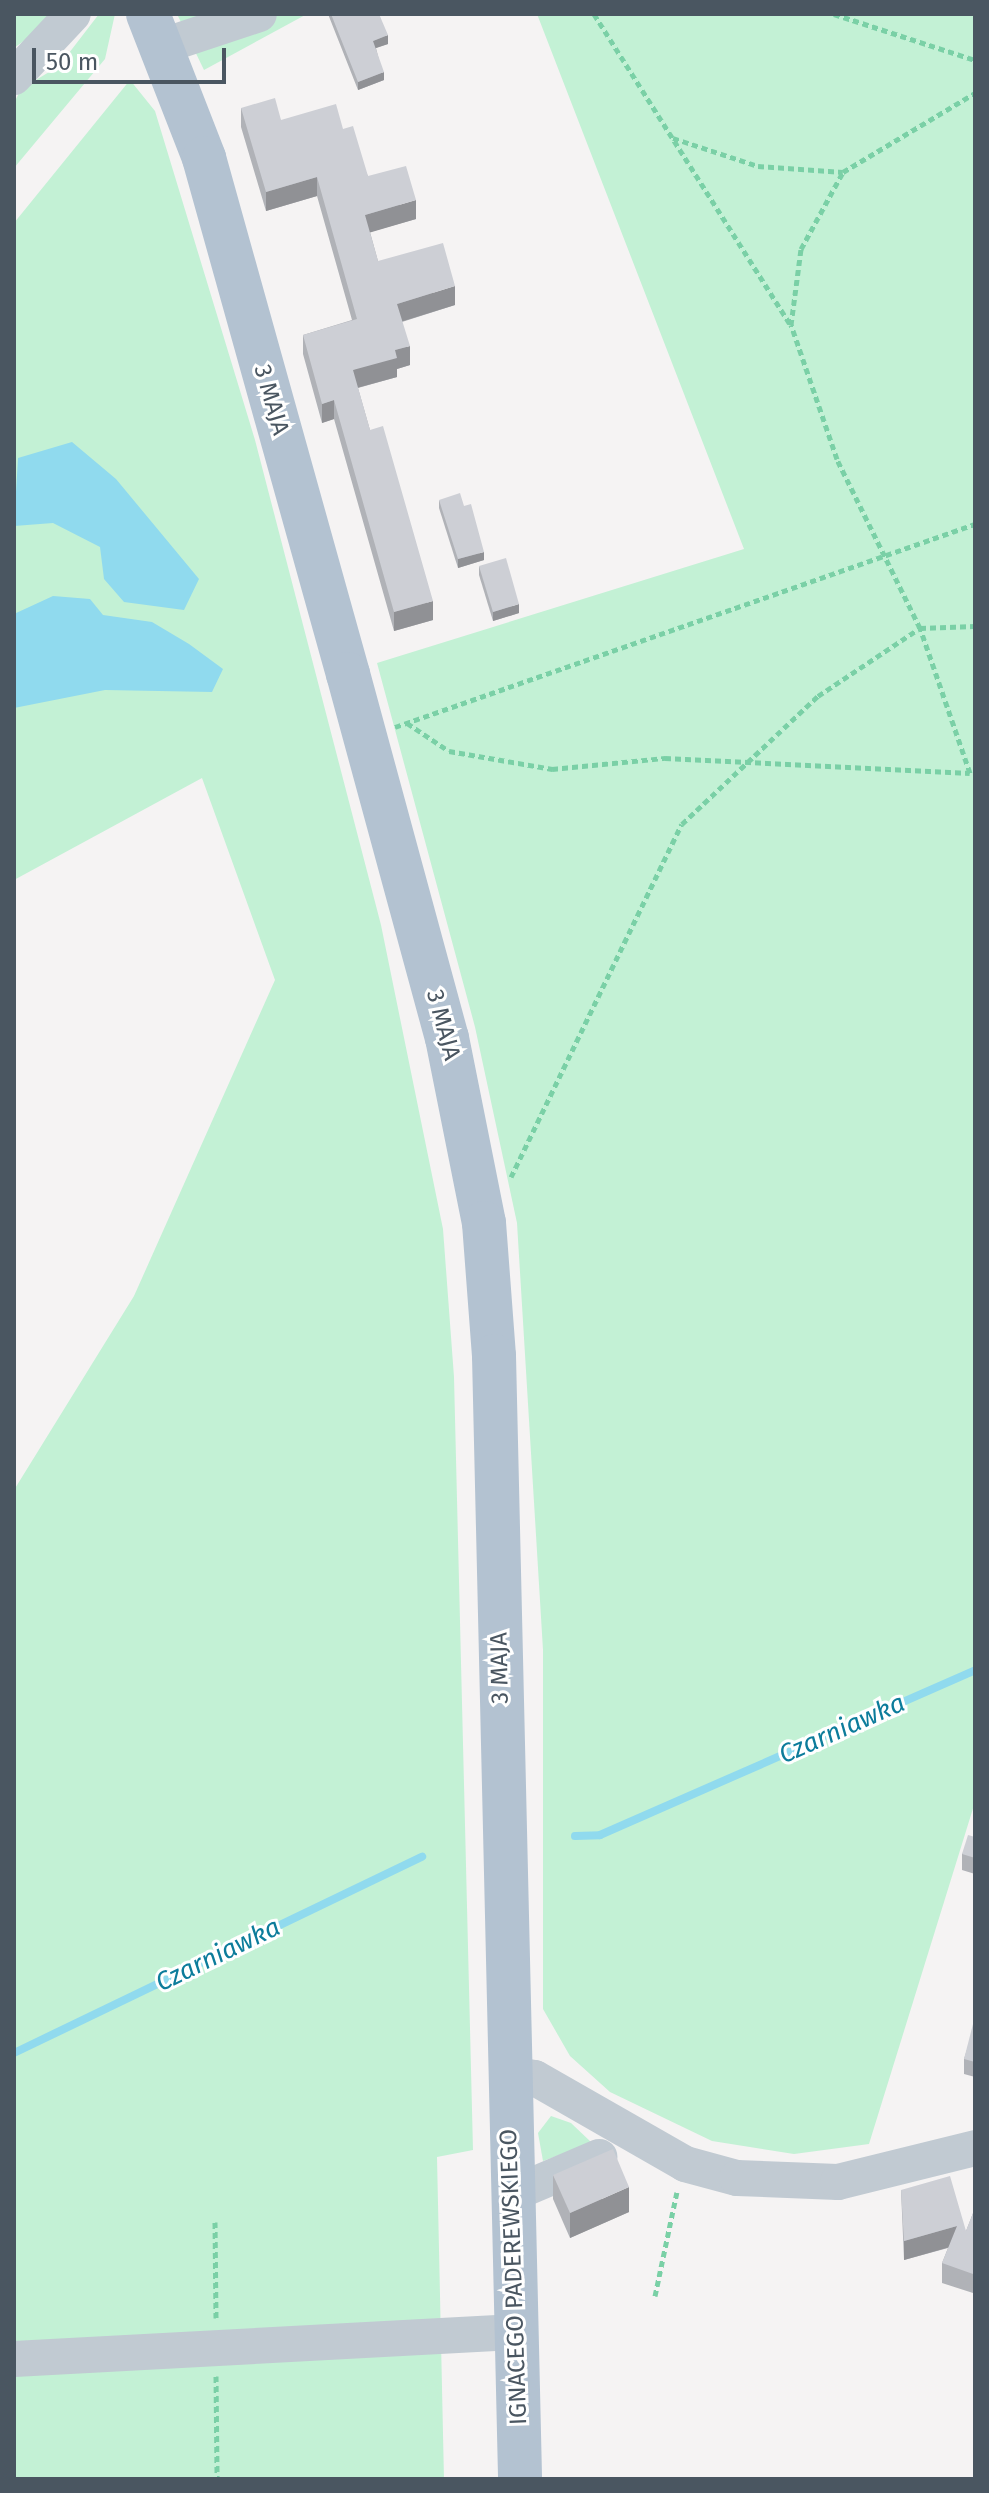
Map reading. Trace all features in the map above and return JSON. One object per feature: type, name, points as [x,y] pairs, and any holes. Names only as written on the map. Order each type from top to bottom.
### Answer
[{"type":"main road","name":"3 MAJA","points":[[156,30],[204,158],[364,736],[454,1067],[484,1223],[494,1356],[509,2074]]},
{"type":"main road","name":"IGNACEGO PADEREWSKIEGO","points":[[509,2074],[520,2479]]},
{"type":"street","points":[[14,77],[73,14]]},
{"type":"street","points":[[156,30],[259,14]]},
{"type":"street","points":[[509,2074],[535,2078],[685,2164],[737,2178],[838,2182],[975,2148]]},
{"type":"street","points":[[512,2194],[639,2140]]},
{"type":"street","points":[[14,2359],[516,2332]]},
{"type":"path","points":[[407,723],[449,751],[552,769],[665,758],[744,767],[972,774],[920,628],[888,556],[837,459],[791,325],[594,14]]},
{"type":"path","points":[[834,14],[975,60]]},
{"type":"path","points":[[791,325],[801,249],[843,172],[975,93]]},
{"type":"path","points":[[672,137],[758,166],[843,172]]},
{"type":"path","points":[[364,736],[975,524]]},
{"type":"path","points":[[484,1223],[542,1125],[682,824],[818,696],[920,628],[975,626]]},
{"type":"path","points":[[655,2296],[685,2164]]},
{"type":"green space","points":[[14,14],[61,14],[14,48]]},
{"type":"green space","points":[[99,14],[115,14],[105,59],[14,168],[14,103],[21,89],[59,66]]},
{"type":"green space","points":[[177,14],[307,14],[204,70]]},
{"type":"green space","points":[[537,14],[975,14],[975,1802],[869,2144],[794,2154],[712,2141],[610,2092],[570,2056],[543,2009],[543,1650],[517,1223],[475,1027],[377,663],[744,549]]},
{"type":"green space","points":[[130,80],[155,111],[255,440],[381,925],[443,1229],[454,1377],[473,2150],[437,2157],[444,2479],[14,2479],[14,1490],[134,1296],[275,980],[202,778],[14,880],[14,223]]},
{"type":"green space","points":[[551,2116],[571,2123],[592,2143],[543,2161],[538,2133]]},
{"type":"water","points":[[72,442],[116,479],[199,579],[184,610],[124,602],[104,579],[100,547],[53,523],[14,526],[18,458]]},
{"type":"water","points":[[53,596],[90,599],[103,615],[152,622],[189,644],[223,669],[212,692],[105,690],[14,708],[14,614]]},
{"type":"building","points":[[331,14],[379,14],[388,35],[373,41],[384,72],[358,82]]},
{"type":"building","points":[[275,98],[281,120],[336,104],[343,129],[353,126],[368,176],[406,166],[416,200],[365,215],[378,261],[443,243],[455,286],[397,304],[410,346],[395,350],[397,358],[353,370],[370,430],[383,426],[433,601],[394,612],[334,400],[322,404],[303,335],[357,319],[317,177],[266,192],[241,108]]},
{"type":"building","points":[[460,493],[464,506],[471,504],[484,552],[458,559],[439,500]]},
{"type":"building","points":[[506,558],[519,604],[493,612],[479,566]]},
{"type":"building","points":[[968,1835],[975,1837],[975,1858],[962,1854]]},
{"type":"building","points":[[975,2025],[975,2062],[964,2059]]},
{"type":"building","points":[[613,2149],[629,2187],[570,2213],[553,2175]]},
{"type":"building","points":[[950,2176],[966,2231],[975,2208],[973,2274],[942,2263],[957,2226],[904,2241],[901,2190]]},
{"type":"waterway","name":"Czarniawka","points":[[575,1836],[600,1835],[975,1670]]},
{"type":"waterway","name":"Czarniawka","points":[[14,2053],[422,1857]]}]
